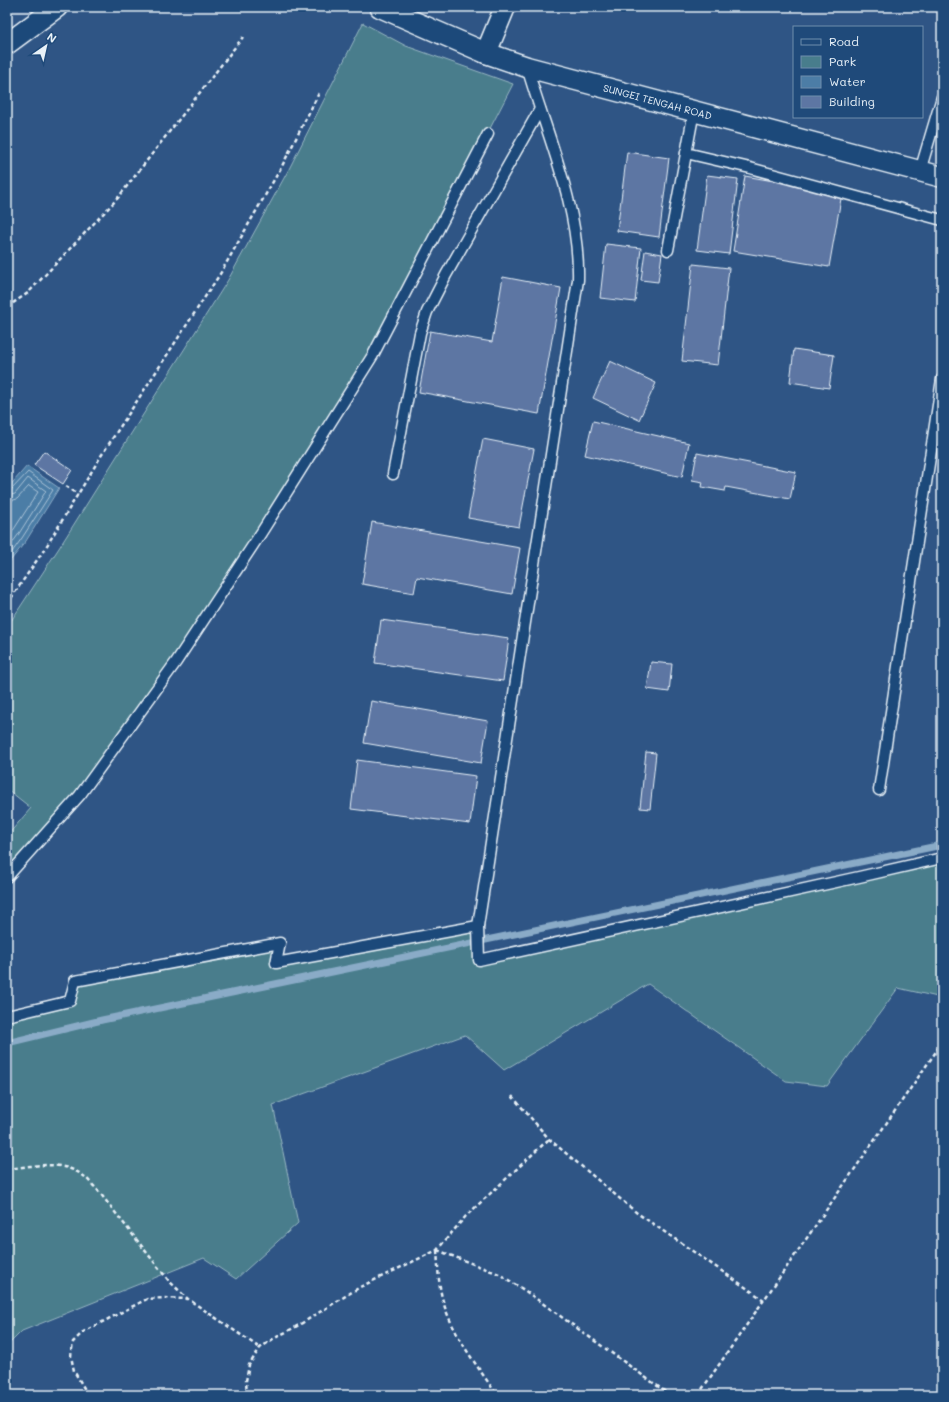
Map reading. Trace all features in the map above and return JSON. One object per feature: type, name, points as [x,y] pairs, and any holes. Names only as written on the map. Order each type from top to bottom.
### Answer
[{"type":"street","points":[[7,44],[57,7]]},
{"type":"street","name":"SUNGEI TENGAH ROAD","points":[[380,7],[486,54],[527,68],[942,177]]},
{"type":"street","points":[[486,54],[505,7]]},
{"type":"lane","points":[[527,68],[566,190],[579,258],[578,280],[478,926],[479,960],[859,878],[942,858]]},
{"type":"lane","points":[[920,171],[942,97]]},
{"type":"lane","points":[[393,474],[420,333],[427,312],[446,275],[540,109]]},
{"type":"lane","points":[[668,250],[694,111]]},
{"type":"lane","points":[[7,877],[80,795],[176,662],[261,533],[373,355],[488,134]]},
{"type":"lane","points":[[686,153],[750,168],[942,220]]},
{"type":"lane","points":[[879,790],[942,379]]},
{"type":"lane","points":[[7,1016],[70,1001],[75,981],[99,976],[280,944],[276,963],[478,926]]},
{"type":"path","points":[[7,306],[28,293],[117,199],[243,37]]},
{"type":"path","points":[[7,604],[46,547],[100,456],[220,274],[282,166],[320,91]]},
{"type":"path","points":[[66,486],[78,494]]},
{"type":"path","points":[[698,1395],[942,1043]]},
{"type":"path","points":[[512,1096],[550,1139],[637,1213],[764,1300]]},
{"type":"path","points":[[246,1395],[246,1381],[249,1365],[260,1348],[273,1339],[299,1326],[360,1287],[437,1250],[466,1216],[550,1139]]},
{"type":"path","points":[[7,1169],[62,1165],[85,1177],[96,1188],[169,1281],[188,1299],[260,1348]]},
{"type":"path","points":[[437,1250],[440,1288],[448,1315],[459,1338],[497,1395]]},
{"type":"path","points":[[437,1250],[499,1274],[524,1290],[670,1395]]},
{"type":"path","points":[[88,1395],[74,1371],[71,1356],[73,1342],[83,1332],[148,1299],[188,1299]]},
{"type":"green space","points":[[363,23],[406,46],[513,84],[373,355],[261,533],[80,795],[7,877],[7,836],[31,808],[7,789],[7,627],[59,548],[228,280],[289,169]]},
{"type":"green space","points":[[942,858],[942,998],[898,988],[827,1086],[786,1081],[648,984],[504,1070],[465,1035],[273,1105],[298,1223],[236,1279],[204,1258],[22,1331],[7,1346],[7,1016],[70,1001],[75,981],[280,943],[276,962],[478,926],[479,959]]},
{"type":"water","points":[[27,466],[59,488],[26,541],[7,565],[7,489]]},
{"type":"building","points":[[627,152],[669,158],[659,237],[617,231]]},
{"type":"building","points":[[707,175],[738,179],[729,254],[697,250]]},
{"type":"building","points":[[745,176],[842,193],[829,267],[733,251]]},
{"type":"building","points":[[606,244],[641,248],[635,302],[600,298]]},
{"type":"building","points":[[645,251],[662,254],[658,282],[641,280]]},
{"type":"building","points":[[693,264],[729,268],[718,365],[682,361]]},
{"type":"building","points":[[503,277],[561,288],[539,414],[419,392],[430,331],[492,342]]},
{"type":"building","points":[[794,349],[834,355],[829,388],[790,382]]},
{"type":"building","points":[[610,361],[656,383],[639,420],[593,398]]},
{"type":"building","points":[[593,421],[689,443],[682,477],[585,455]]},
{"type":"building","points":[[483,439],[534,449],[519,527],[468,518]]},
{"type":"building","points":[[44,451],[72,470],[63,484],[34,465]]},
{"type":"building","points":[[697,453],[796,472],[790,499],[726,487],[725,491],[702,487],[703,482],[692,480]]},
{"type":"building","points":[[372,522],[520,548],[512,594],[417,577],[414,593],[362,584]]},
{"type":"building","points":[[381,620],[509,638],[503,681],[375,663]]},
{"type":"building","points":[[651,662],[672,664],[669,692],[647,689]]},
{"type":"building","points":[[371,701],[488,721],[481,763],[364,743]]},
{"type":"building","points":[[646,752],[656,753],[650,809],[640,808]]},
{"type":"building","points":[[357,760],[476,776],[470,824],[351,809]]},
{"type":"waterway","points":[[7,1043],[102,1020],[942,845]]}]
